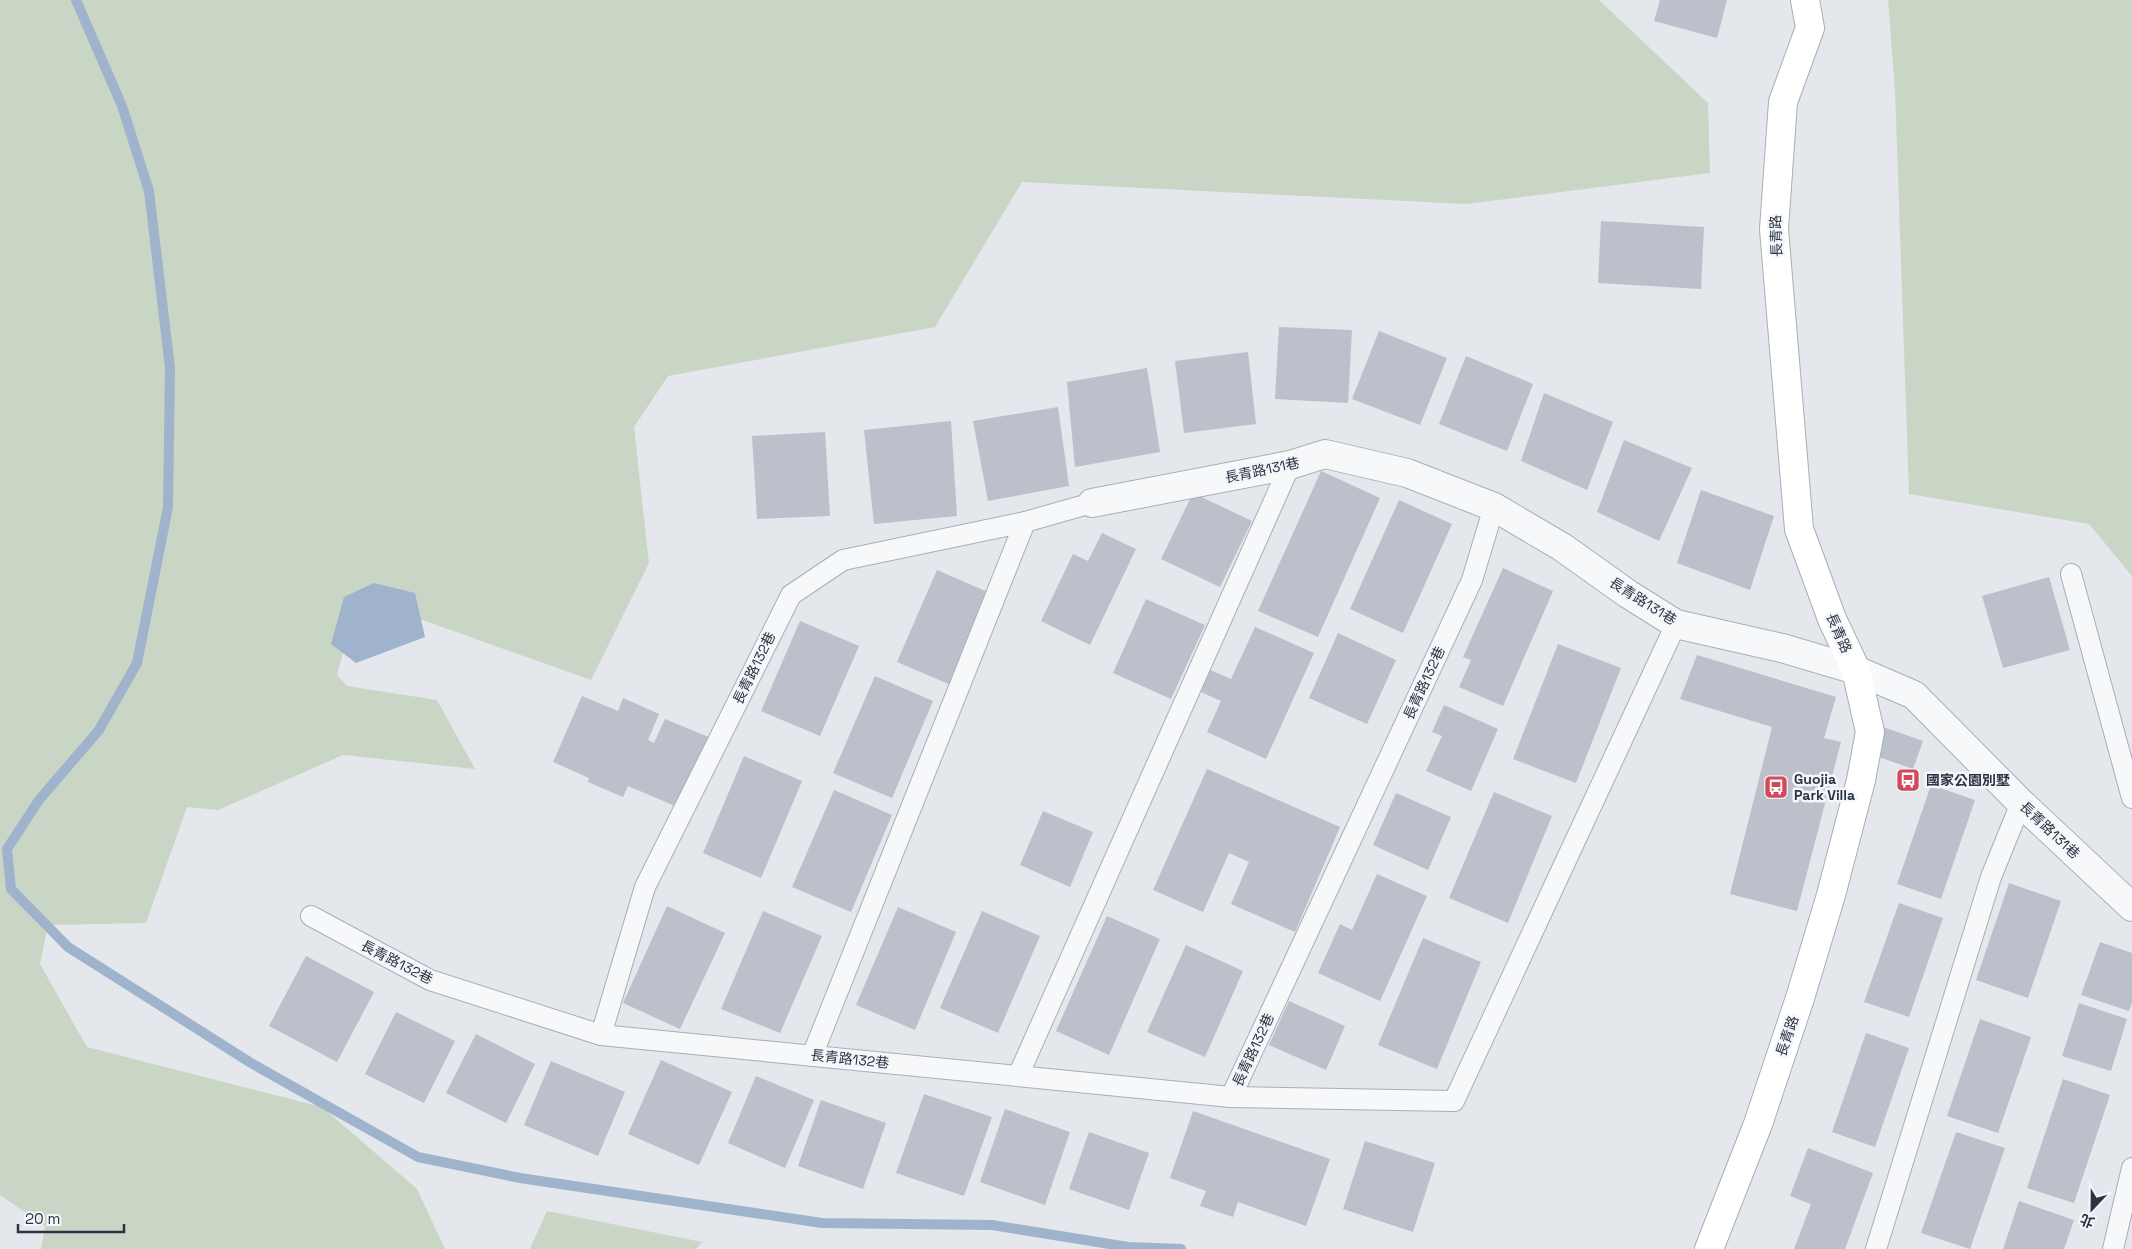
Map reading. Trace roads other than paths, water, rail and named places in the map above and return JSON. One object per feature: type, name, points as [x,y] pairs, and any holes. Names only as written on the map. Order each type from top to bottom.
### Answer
[{"type":"street","name":"長青路","points":[[1709,1249],[1758,1124],[1800,998],[1831,895],[1862,780],[1870,732],[1856,670],[1832,619],[1799,529],[1774,229],[1783,102],[1810,28],[1805,0]]},
{"type":"street","name":"長青路131巷","points":[[1092,503],[1290,465],[1324,454],[1407,472],[1494,507],[1562,547],[1628,594],[1676,624],[1782,648],[1856,670],[1914,694],[2021,803],[2132,908]]},
{"type":"lane","points":[[1018,1076],[1290,465]]},
{"type":"lane","name":"長青路132巷","points":[[602,1035],[645,887],[791,594],[843,560],[1025,522],[1092,503]]},
{"type":"lane","name":"長青路132巷","points":[[311,916],[430,980],[602,1035],[1231,1097],[1472,580],[1494,507]]},
{"type":"lane","points":[[812,1056],[1025,522]]},
{"type":"lane","points":[[2071,574],[2132,798]]},
{"type":"lane","points":[[1231,1097],[1454,1101],[1676,624]]},
{"type":"lane","points":[[1876,1249],[1992,877],[2021,803]]},
{"type":"lane","points":[[2112,1249],[2132,1168]]},
{"type":"water","points":[[374,583],[415,593],[425,637],[356,663],[331,644],[344,597]]},
{"type":"waterway","points":[[76,0],[122,106],[149,191],[170,368],[168,507],[137,663],[99,730],[39,800],[7,849],[11,889],[68,947],[251,1063],[418,1157],[520,1178],[822,1223],[992,1225],[1128,1247],[1181,1249]]},
{"type":"place","name":"國家公園別墅","points":[[1908,780]]},
{"type":"place","name":"Guojia Park Villa","points":[[1776,787]]}]
